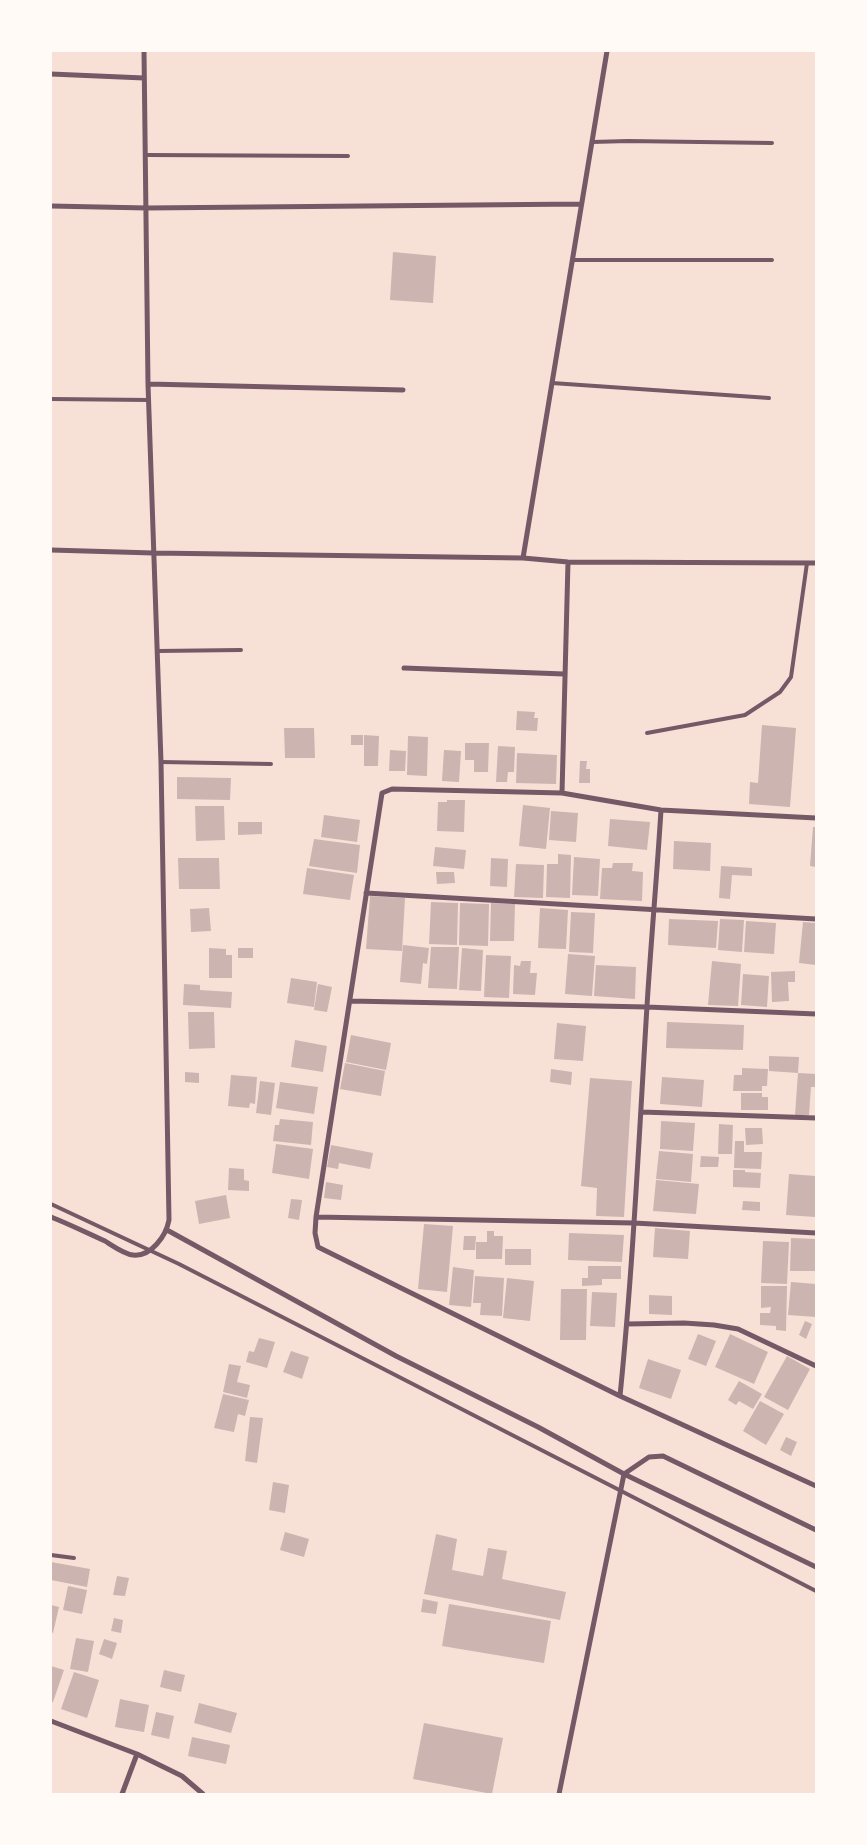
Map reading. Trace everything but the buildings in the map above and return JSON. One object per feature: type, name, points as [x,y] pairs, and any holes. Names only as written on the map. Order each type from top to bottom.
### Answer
[{"type":"street","points":[[51,1216],[131,1255],[141,1255],[150,1251],[167,1230],[169,1210],[160,762],[148,384],[144,51]]},
{"type":"street","points":[[523,558],[607,51]]},
{"type":"street","points":[[51,74],[144,78]]},
{"type":"street","points":[[51,206],[147,208],[582,204]]},
{"type":"street","points":[[148,384],[403,390]]},
{"type":"street","points":[[51,550],[153,554],[523,558],[568,562],[816,563]]},
{"type":"street","points":[[562,793],[568,562]]},
{"type":"street","points":[[404,668],[564,674]]},
{"type":"street","points":[[816,818],[661,810],[562,793],[386,790],[382,793],[315,1233],[318,1247],[620,1396],[816,1486]]},
{"type":"street","points":[[620,1396],[642,1112],[647,1007],[661,810]]},
{"type":"street","points":[[366,893],[816,919]]},
{"type":"street","points":[[350,1002],[647,1007],[816,1014]]},
{"type":"street","points":[[642,1112],[816,1118]]},
{"type":"street","points":[[316,1217],[634,1223],[816,1233]]},
{"type":"street","points":[[167,1230],[396,1356],[538,1427],[624,1474],[816,1567]]},
{"type":"street","points":[[627,1324],[684,1323],[738,1329],[816,1366]]},
{"type":"street","points":[[559,1794],[624,1474],[649,1458],[663,1456],[816,1530]]},
{"type":"street","points":[[51,1721],[137,1754],[182,1776],[203,1794]]},
{"type":"street","points":[[122,1794],[137,1754]]},
{"type":"lane","points":[[592,142],[772,143]]},
{"type":"lane","points":[[146,155],[348,156]]},
{"type":"lane","points":[[572,260],[772,260]]},
{"type":"lane","points":[[552,383],[769,398]]},
{"type":"lane","points":[[51,399],[149,400]]},
{"type":"lane","points":[[647,733],[745,715],[780,692],[792,676],[807,563]]},
{"type":"lane","points":[[157,651],[241,650]]},
{"type":"lane","points":[[160,762],[271,764]]},
{"type":"lane","points":[[51,1204],[180,1264],[816,1592]]},
{"type":"lane","points":[[51,1555],[74,1558]]}]
